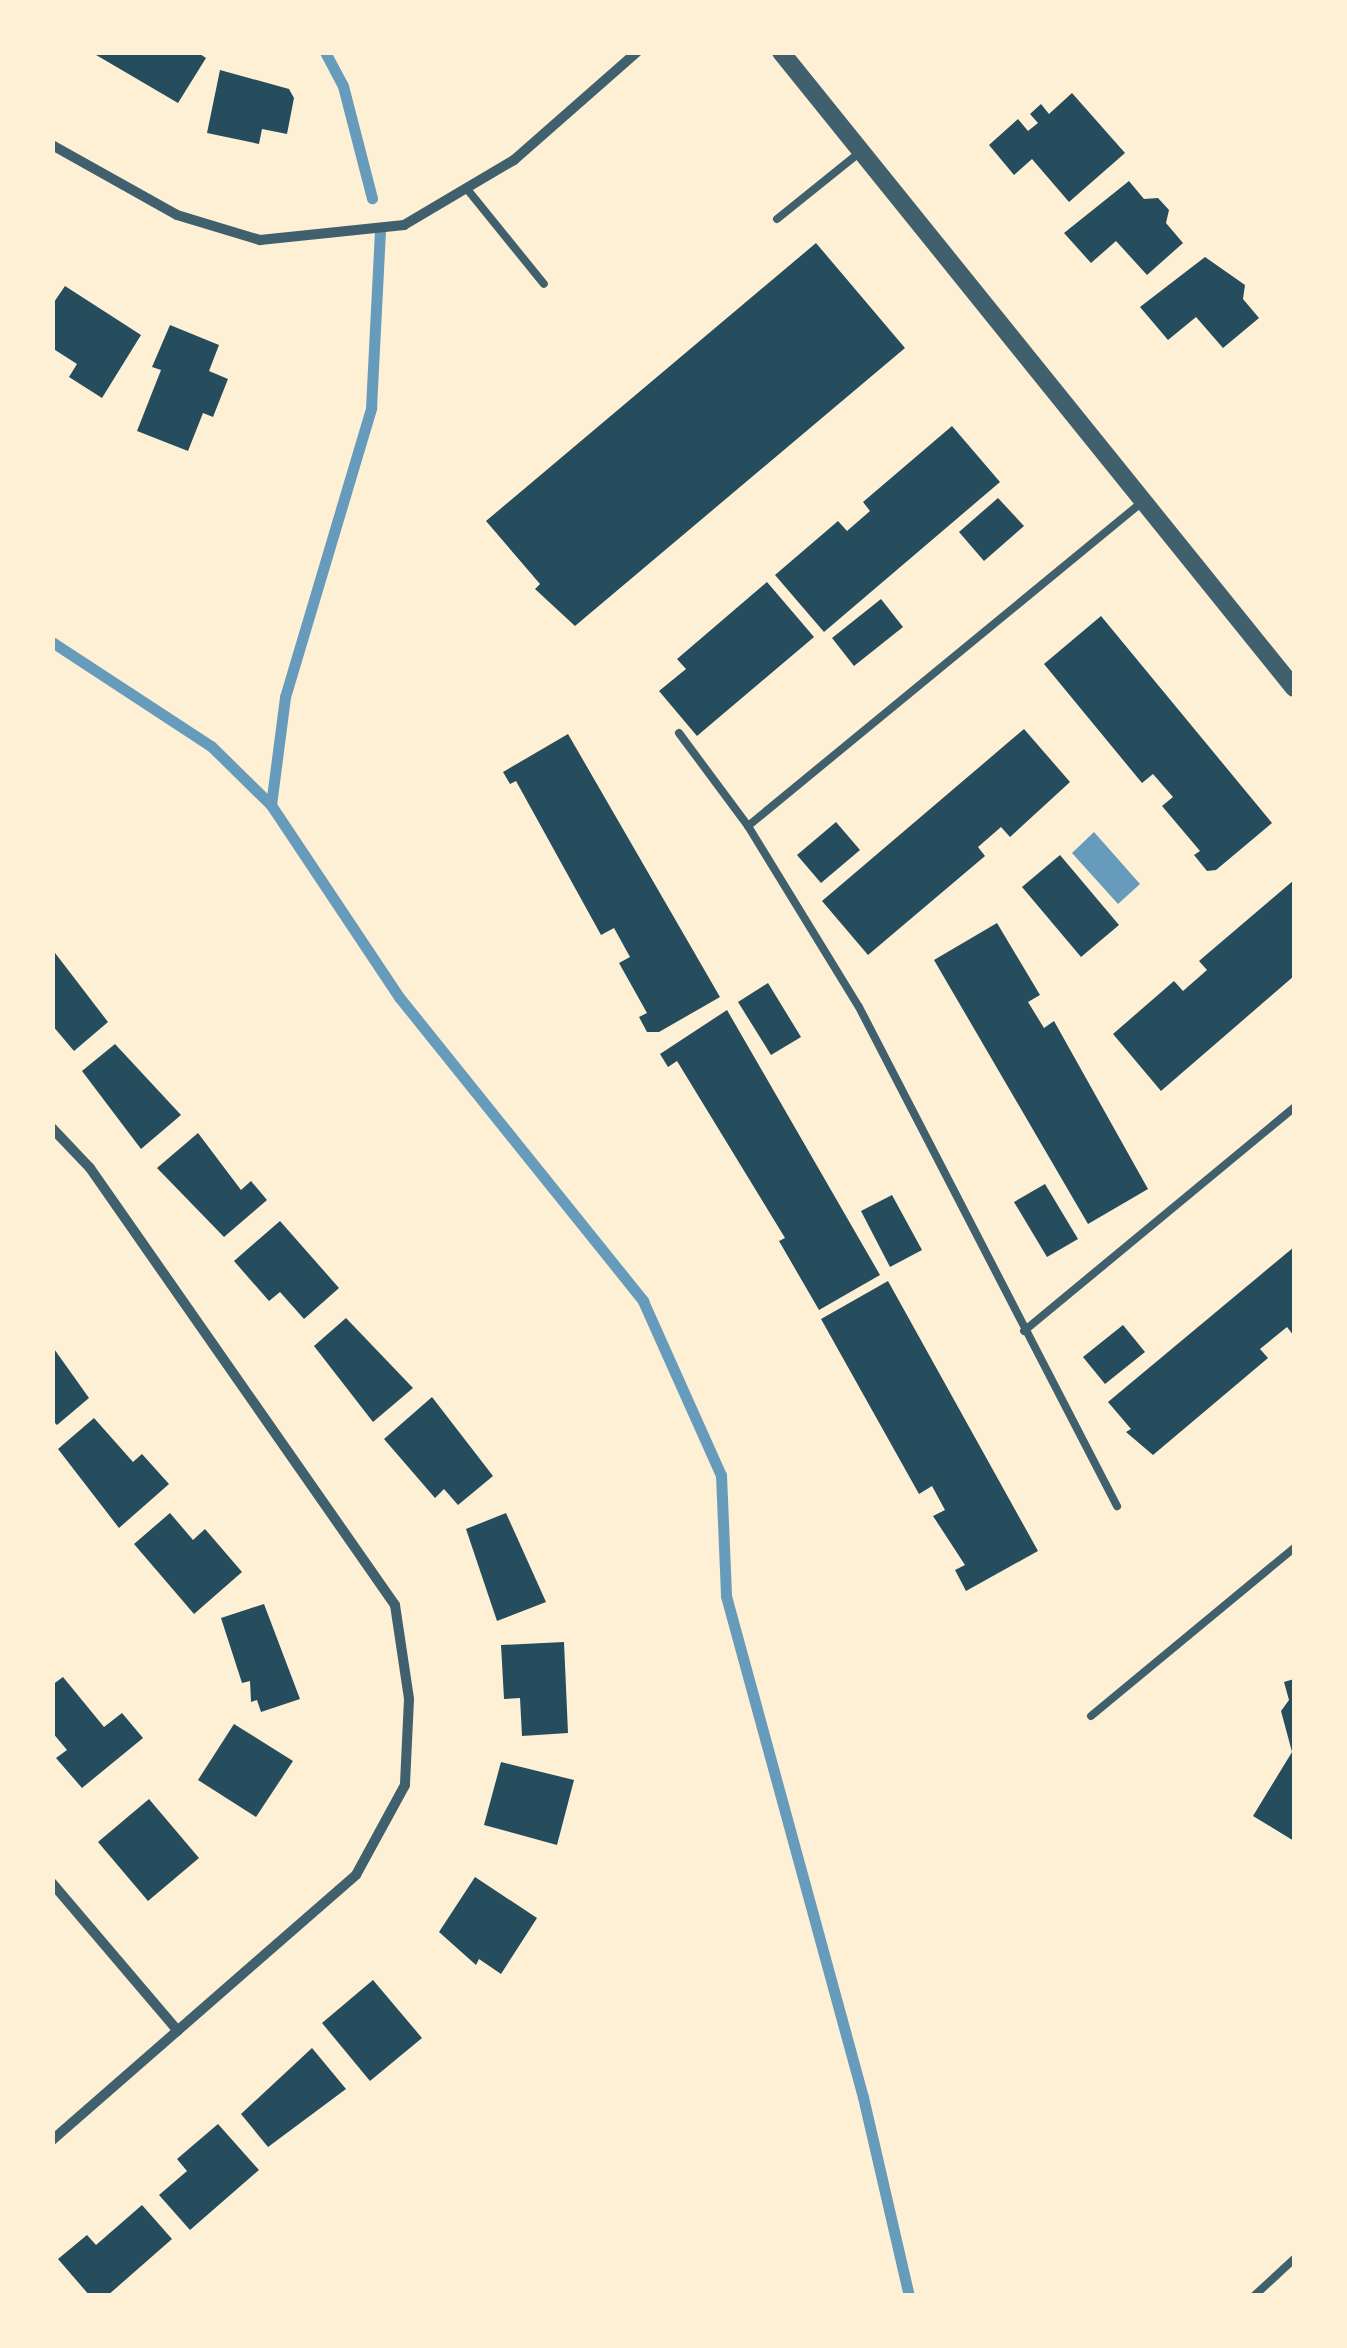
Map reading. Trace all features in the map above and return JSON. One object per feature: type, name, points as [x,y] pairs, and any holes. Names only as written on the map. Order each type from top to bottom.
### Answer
[{"type":"street","points":[[52,145],[178,215],[260,240],[404,225],[514,160],[637,52]]},
{"type":"street","points":[[781,52],[1141,504],[1294,688]]},
{"type":"street","points":[[52,1128],[90,1168],[395,1605],[410,1699],[405,1785],[356,1875],[52,2140]]},
{"type":"street","points":[[52,1883],[178,2031]]},
{"type":"lane","points":[[777,219],[860,152]]},
{"type":"lane","points":[[467,189],[544,284]]},
{"type":"lane","points":[[748,826],[1141,504]]},
{"type":"lane","points":[[679,733],[748,826],[859,1007],[1117,1506]]},
{"type":"lane","points":[[1024,1331],[1294,1108]]},
{"type":"lane","points":[[1091,1716],[1294,1548]]},
{"type":"lane","points":[[1254,2296],[1294,2259]]},
{"type":"water","points":[[1094,832],[1140,884],[1118,904],[1072,853]]},
{"type":"building","points":[[91,52],[197,52],[206,58],[178,103]]},
{"type":"building","points":[[220,70],[289,89],[294,98],[287,134],[262,129],[259,144],[207,133]]},
{"type":"building","points":[[1072,93],[1125,153],[1069,202],[1032,159],[1014,175],[989,145],[1018,119],[1028,131],[1038,123],[1030,114],[1041,104],[1049,114]]},
{"type":"building","points":[[1129,181],[1144,199],[1158,198],[1169,210],[1166,223],[1183,243],[1147,275],[1116,241],[1091,263],[1064,233]]},
{"type":"building","points":[[816,243],[905,348],[575,626],[535,589],[540,584],[486,521]]},
{"type":"building","points":[[1205,257],[1245,285],[1243,299],[1259,318],[1223,348],[1196,317],[1168,340],[1140,307]]},
{"type":"building","points":[[65,286],[141,335],[102,398],[69,377],[77,364],[52,348],[52,305]]},
{"type":"building","points":[[170,325],[219,345],[209,371],[228,379],[213,417],[203,413],[188,451],[137,431],[161,370],[152,367]]},
{"type":"building","points":[[952,426],[1000,482],[824,632],[775,575],[838,521],[847,531],[870,511],[863,502]]},
{"type":"building","points":[[998,498],[1024,526],[984,561],[959,532]]},
{"type":"building","points":[[767,582],[814,637],[697,736],[659,691],[686,669],[677,659]]},
{"type":"building","points":[[881,599],[903,627],[854,666],[832,638]]},
{"type":"building","points":[[1101,616],[1272,823],[1216,870],[1207,871],[1194,855],[1200,851],[1162,806],[1173,797],[1153,774],[1142,783],[1044,664]]},
{"type":"building","points":[[1024,729],[1070,782],[1010,837],[1001,827],[978,847],[985,856],[868,955],[822,901]]},
{"type":"building","points":[[568,734],[720,997],[659,1032],[647,1032],[639,1017],[647,1013],[619,963],[630,957],[614,928],[601,935],[516,781],[510,784],[503,772]]},
{"type":"building","points":[[836,822],[860,850],[821,883],[797,855]]},
{"type":"building","points":[[1060,855],[1119,925],[1081,957],[1022,887]]},
{"type":"building","points":[[1294,880],[1294,976],[1161,1091],[1113,1034],[1174,981],[1183,991],[1207,970],[1199,961]]},
{"type":"building","points":[[997,923],[1040,995],[1028,1002],[1044,1028],[1054,1021],[1148,1189],[1088,1224],[934,960]]},
{"type":"building","points":[[52,949],[108,1022],[74,1051],[52,1025]]},
{"type":"building","points":[[768,983],[801,1037],[771,1055],[738,1002]]},
{"type":"building","points":[[727,1010],[880,1275],[819,1310],[779,1241],[785,1238],[677,1061],[668,1067],[660,1054]]},
{"type":"building","points":[[115,1044],[181,1115],[141,1149],[82,1071]]},
{"type":"building","points":[[198,1133],[241,1190],[251,1181],[267,1200],[224,1237],[157,1168]]},
{"type":"building","points":[[1045,1184],[1078,1239],[1047,1257],[1014,1202]]},
{"type":"building","points":[[892,1195],[922,1250],[890,1267],[861,1211]]},
{"type":"building","points":[[280,1221],[339,1288],[304,1319],[280,1292],[269,1301],[234,1261]]},
{"type":"building","points":[[1294,1247],[1294,1336],[1287,1327],[1260,1349],[1268,1358],[1153,1455],[1126,1432],[1131,1429],[1108,1402]]},
{"type":"building","points":[[888,1281],[1038,1551],[966,1591],[955,1570],[965,1565],[933,1516],[945,1510],[932,1486],[919,1494],[821,1319]]},
{"type":"building","points":[[346,1318],[413,1388],[373,1422],[314,1346]]},
{"type":"building","points":[[1123,1325],[1145,1352],[1105,1384],[1083,1357]]},
{"type":"building","points":[[52,1346],[89,1398],[57,1425],[52,1420]]},
{"type":"building","points":[[432,1397],[493,1476],[458,1505],[444,1489],[435,1498],[384,1439]]},
{"type":"building","points":[[94,1418],[133,1462],[142,1454],[169,1484],[119,1528],[58,1449]]},
{"type":"building","points":[[170,1513],[193,1540],[205,1529],[242,1572],[194,1614],[134,1544]]},
{"type":"building","points":[[506,1513],[546,1602],[497,1621],[466,1529]]},
{"type":"building","points":[[264,1604],[300,1699],[261,1712],[257,1700],[251,1702],[250,1681],[242,1683],[221,1618]]},
{"type":"building","points":[[564,1642],[568,1733],[522,1736],[520,1698],[504,1699],[501,1645]]},
{"type":"building","points":[[63,1677],[104,1727],[122,1713],[143,1738],[82,1788],[56,1758],[67,1750],[52,1732],[52,1685]]},
{"type":"building","points":[[1294,1679],[1294,1841],[1253,1816],[1292,1752],[1281,1711],[1289,1700],[1284,1682]]},
{"type":"building","points":[[234,1724],[293,1761],[256,1817],[198,1780]]},
{"type":"building","points":[[501,1762],[574,1780],[557,1845],[484,1825]]},
{"type":"building","points":[[149,1799],[199,1858],[148,1901],[98,1842]]},
{"type":"building","points":[[475,1877],[537,1918],[501,1974],[479,1959],[476,1965],[439,1932]]},
{"type":"building","points":[[373,1980],[422,2038],[370,2081],[322,2023]]},
{"type":"building","points":[[312,2048],[346,2089],[268,2147],[241,2114]]},
{"type":"building","points":[[218,2124],[259,2170],[190,2230],[159,2195],[187,2171],[177,2159]]},
{"type":"building","points":[[142,2205],[172,2239],[107,2296],[90,2296],[58,2259],[87,2235],[96,2245]]},
{"type":"waterway","points":[[325,52],[343,86],[372,198]]},
{"type":"waterway","points":[[271,805],[285,697],[371,408],[380,229]]},
{"type":"waterway","points":[[52,642],[211,746],[271,805],[399,997],[643,1301],[721,1475],[726,1596],[863,2097],[909,2296]]}]
